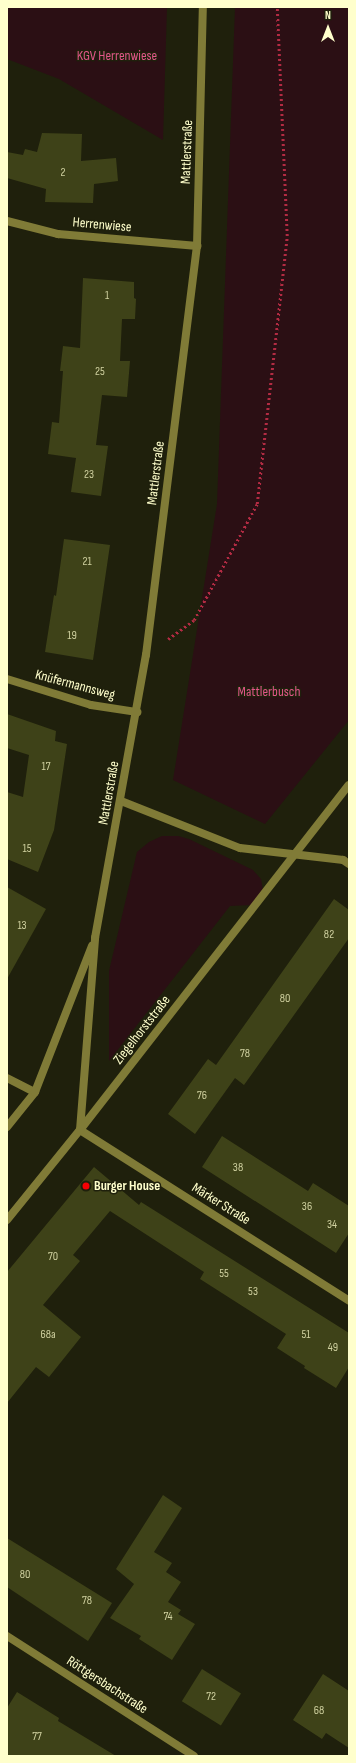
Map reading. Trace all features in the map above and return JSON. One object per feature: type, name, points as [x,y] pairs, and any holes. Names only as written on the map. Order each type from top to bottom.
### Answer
[{"type":"street","name":"Mattlerstraße","points":[[80,1130],[95,938],[121,801],[146,655],[197,246],[203,7]]},
{"type":"street","name":"Herrenwiese","points":[[7,221],[58,234],[197,246]]},
{"type":"street","name":"Knüfermannsweg","points":[[7,679],[91,705],[137,712]]},
{"type":"street","name":"Ziegelhorststraße","points":[[7,1220],[80,1130],[349,785]]},
{"type":"street","points":[[121,801],[240,848],[343,860],[349,864]]},
{"type":"street","name":"Mattlerstraße","points":[[7,1127],[35,1092],[95,938]]},
{"type":"street","points":[[7,1078],[35,1092]]},
{"type":"street","name":"Märker Straße","points":[[80,1130],[349,1301]]},
{"type":"street","name":"Röttgersbachstraße","points":[[7,1636],[194,1756]]},
{"type":"path","points":[[146,655],[194,620],[257,504],[287,236],[277,7]]},
{"type":"green space","name":"KGV Herrenwiese","points":[[7,7],[167,7],[163,140],[59,79],[7,59]]},
{"type":"green space","name":"Mattlerbusch","points":[[235,7],[349,7],[349,720],[265,824],[173,780],[217,504]]},
{"type":"green space","points":[[162,836],[178,836],[189,839],[253,870],[261,879],[263,891],[251,905],[230,906],[109,1061],[109,971],[137,852],[149,842]]},
{"type":"building","points":[[42,133],[82,134],[81,161],[116,158],[118,181],[94,184],[93,203],[45,202],[46,189],[7,178],[7,152],[23,155],[25,149],[37,152]]},
{"type":"building","points":[[83,278],[134,282],[134,298],[136,299],[135,319],[122,319],[120,361],[130,361],[127,397],[102,395],[96,445],[108,446],[101,496],[71,492],[76,458],[48,454],[52,422],[59,423],[63,371],[60,371],[63,346],[80,348]]},
{"type":"building","points":[[64,539],[110,545],[93,660],[45,652],[54,595],[56,596]]},
{"type":"building","points":[[7,714],[56,731],[55,741],[67,744],[54,830],[38,872],[7,859],[7,792],[23,797],[29,755],[7,748]]},
{"type":"building","points":[[7,887],[46,909],[7,979]]},
{"type":"building","points":[[334,899],[349,910],[349,938],[244,1085],[235,1078],[195,1134],[168,1114],[208,1059],[216,1065]]},
{"type":"building","points":[[222,1136],[308,1191],[313,1183],[349,1206],[349,1233],[336,1253],[202,1167]]},
{"type":"building","points":[[94,1167],[139,1205],[141,1202],[349,1333],[349,1367],[336,1388],[304,1368],[305,1366],[277,1348],[286,1334],[200,1279],[204,1272],[110,1211],[73,1255],[80,1261],[43,1305],[81,1337],[49,1377],[36,1367],[7,1403],[7,1272]]},
{"type":"building","points":[[163,1495],[182,1508],[154,1552],[172,1563],[166,1572],[181,1582],[168,1602],[181,1610],[178,1614],[195,1624],[172,1660],[139,1639],[141,1636],[110,1618],[134,1584],[116,1569]]},
{"type":"building","points":[[7,1538],[112,1603],[88,1641],[7,1587]]},
{"type":"building","points":[[202,1669],[241,1693],[221,1726],[182,1701]]},
{"type":"building","points":[[323,1674],[349,1691],[349,1748],[326,1733],[322,1739],[293,1720]]},
{"type":"building","points":[[17,1692],[59,1718],[58,1721],[116,1756],[7,1756],[7,1708]]},
{"type":"place","name":"Burger House","points":[[86,1186]]}]
